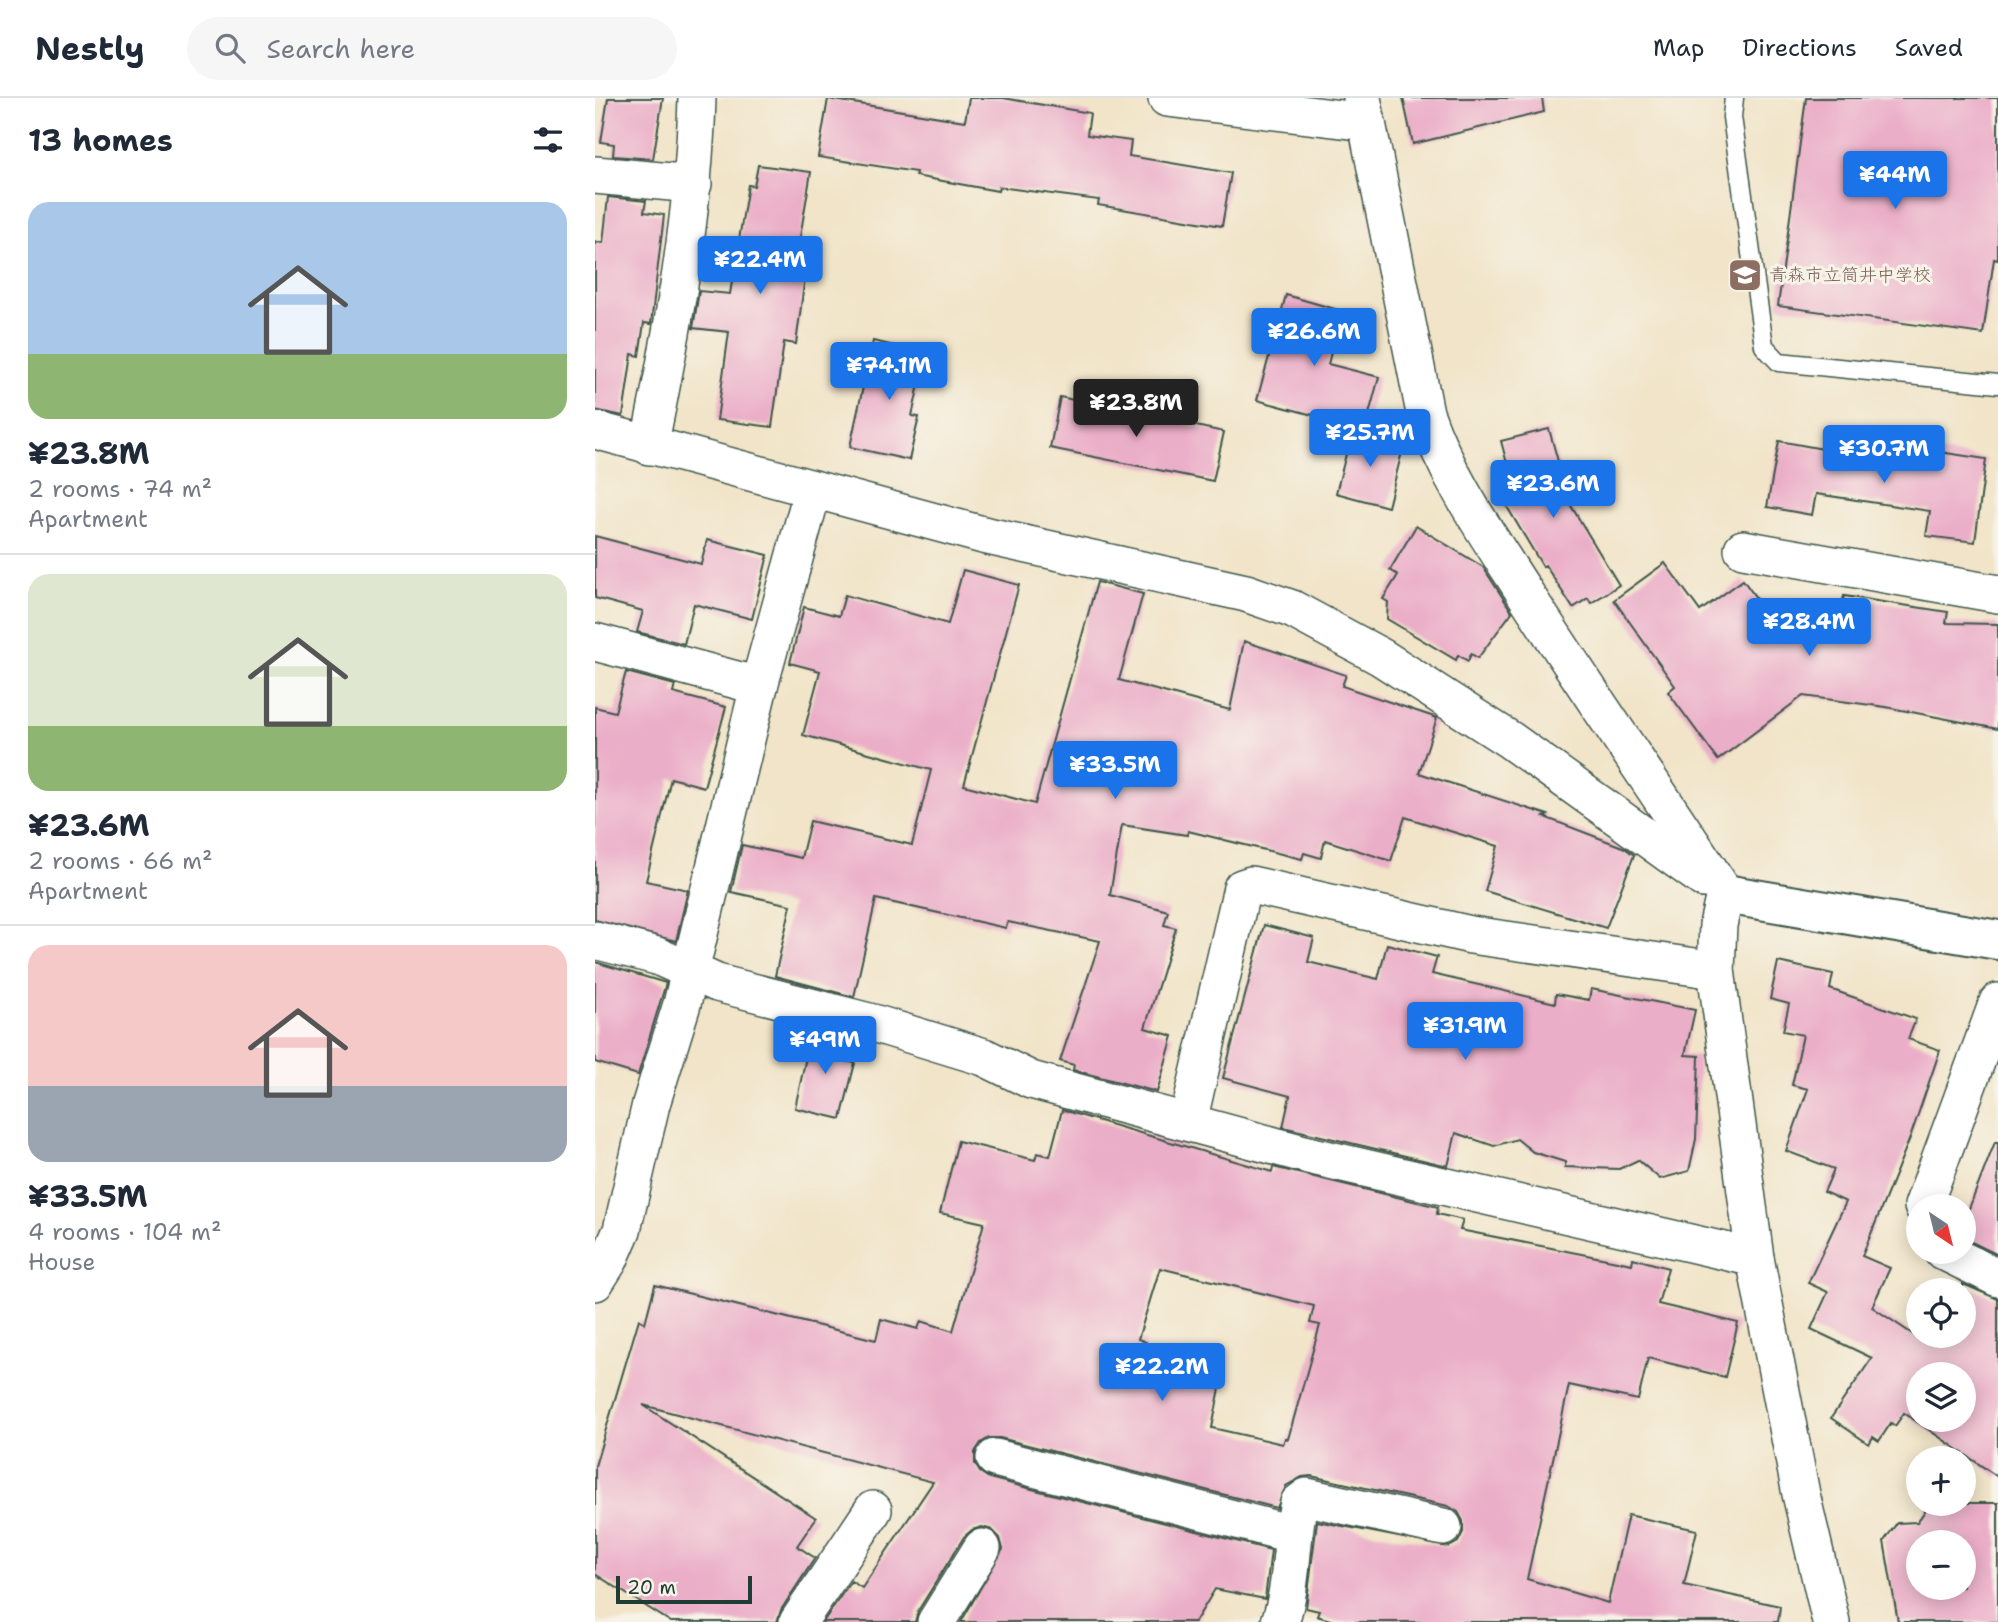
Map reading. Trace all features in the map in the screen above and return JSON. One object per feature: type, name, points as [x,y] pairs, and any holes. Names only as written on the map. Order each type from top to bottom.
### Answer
[{"type":"street","points":[[649,446],[663,379],[693,184],[697,98]]},
{"type":"street","points":[[1167,98],[1364,110],[1425,413],[1434,441],[1468,504],[1656,796],[1725,894],[1718,925],[1716,970],[1755,1258],[1801,1494],[1831,1622]]},
{"type":"street","points":[[595,175],[693,184]]},
{"type":"street","points":[[595,430],[983,535],[1245,593],[1292,609],[1381,657],[1510,740],[1725,894],[1998,940]]},
{"type":"street","points":[[595,1282],[609,1260],[622,1230],[651,1104],[691,969],[759,687],[813,489]]},
{"type":"street","points":[[1743,549],[1998,594]]},
{"type":"street","points":[[595,642],[759,687]]},
{"type":"street","points":[[1188,1122],[1242,888],[1251,885],[1471,935],[1716,970]]},
{"type":"street","points":[[595,940],[657,956],[691,969],[716,983],[873,1024],[984,1057],[1031,1080],[1308,1155],[1755,1258]]},
{"type":"street","points":[[1927,1194],[1998,1002]]},
{"type":"street","points":[[1969,1264],[1998,1278]]},
{"type":"street","points":[[995,1458],[1292,1534]]},
{"type":"street","points":[[1280,1622],[1285,1608],[1292,1534],[1299,1503],[1307,1497],[1443,1527]]},
{"type":"street","points":[[799,1622],[873,1510]]},
{"type":"street","points":[[936,1622],[982,1548]]},
{"type":"lane","points":[[1734,98],[1732,117],[1764,346],[1779,362],[1998,384]]},
{"type":"building","points":[[608,98],[663,98],[653,159],[613,156],[614,144],[601,142]]},
{"type":"building","points":[[969,98],[1003,98],[1090,113],[1087,135],[1131,141],[1129,156],[1231,173],[1222,226],[1098,205],[1099,200],[999,187],[998,191],[915,176],[916,172],[818,157],[828,99],[965,121]]},
{"type":"building","points":[[1403,98],[1542,98],[1544,112],[1413,144]]},
{"type":"building","points":[[1806,98],[1998,98],[1998,260],[1994,259],[1983,334],[1778,306]]},
{"type":"building","points":[[758,165],[811,172],[795,267],[806,269],[796,344],[784,342],[772,427],[717,420],[729,332],[693,328],[699,291],[730,294],[748,185],[754,186]]},
{"type":"building","points":[[608,197],[646,201],[644,212],[664,215],[651,324],[644,323],[639,356],[632,354],[623,416],[595,410],[595,242],[603,243]]},
{"type":"building","points":[[1286,295],[1342,311],[1328,364],[1379,377],[1365,429],[1257,400]]},
{"type":"building","points":[[873,341],[926,353],[912,416],[919,417],[909,460],[850,447]]},
{"type":"building","points":[[1060,397],[1224,432],[1213,481],[1050,448]]},
{"type":"building","points":[[1549,429],[1561,472],[1553,476],[1619,585],[1591,603],[1588,598],[1573,608],[1545,565],[1543,567],[1503,500],[1515,493],[1501,441]]},
{"type":"building","points":[[1352,431],[1404,444],[1388,507],[1336,493]]},
{"type":"building","points":[[1779,441],[1923,467],[1926,450],[1986,459],[1975,542],[1926,536],[1930,511],[1816,494],[1812,515],[1767,507]]},
{"type":"building","points":[[1416,526],[1483,567],[1512,612],[1478,658],[1471,654],[1468,661],[1458,655],[1456,660],[1387,619],[1388,602],[1383,599],[1398,575],[1390,570]]},
{"type":"building","points":[[595,536],[701,564],[707,540],[768,555],[752,619],[694,604],[684,644],[637,632],[643,611],[595,598]]},
{"type":"building","points":[[1665,563],[1700,611],[1743,580],[1764,609],[1826,617],[1827,611],[1840,614],[1844,596],[1948,612],[1946,623],[1998,624],[1998,729],[1886,707],[1803,696],[1718,760],[1668,692],[1675,686],[1614,600]]},
{"type":"building","points":[[963,570],[1019,585],[964,785],[1035,804],[1097,582],[1143,594],[1119,680],[1230,710],[1244,641],[1346,675],[1342,686],[1437,718],[1419,773],[1548,815],[1544,817],[1625,848],[1634,855],[1606,928],[1485,891],[1498,846],[1405,817],[1391,861],[1325,840],[1321,858],[1304,853],[1302,859],[1188,831],[1187,835],[1122,825],[1110,895],[1168,911],[1164,925],[1176,928],[1145,1028],[1173,1036],[1157,1092],[1073,1070],[1074,1065],[1060,1061],[1100,941],[1008,922],[1006,928],[876,899],[854,997],[775,976],[791,905],[731,892],[742,845],[801,858],[810,821],[912,845],[931,770],[803,735],[820,671],[790,663],[804,607],[839,616],[845,595],[948,624]]},
{"type":"building","points":[[626,672],[675,685],[673,693],[726,707],[704,787],[671,778],[646,881],[688,890],[676,941],[595,920],[595,707],[615,712]]},
{"type":"building","points":[[1264,925],[1314,938],[1308,962],[1378,979],[1387,944],[1437,957],[1432,974],[1555,1003],[1556,994],[1589,1000],[1591,989],[1695,1010],[1685,1055],[1699,1056],[1696,1139],[1689,1171],[1660,1179],[1638,1160],[1619,1169],[1565,1167],[1565,1162],[1533,1152],[1517,1139],[1494,1146],[1456,1133],[1448,1166],[1283,1127],[1290,1096],[1223,1078]]},
{"type":"building","points":[[595,962],[666,983],[638,1075],[595,1062]]},
{"type":"building","points":[[1778,962],[1833,974],[1830,989],[1916,1019],[1908,1039],[1940,1050],[1910,1138],[1862,1256],[1890,1268],[1872,1307],[1906,1330],[1906,1348],[1976,1348],[1976,1290],[1998,1299],[1998,1477],[1976,1462],[1976,1446],[1952,1446],[1932,1432],[1976,1432],[1976,1362],[1906,1362],[1906,1414],[1904,1413],[1895,1426],[1891,1423],[1879,1441],[1873,1437],[1869,1444],[1831,1418],[1872,1358],[1811,1329],[1828,1292],[1808,1283],[1846,1202],[1824,1192],[1834,1169],[1786,1151],[1808,1089],[1792,1085],[1803,1035],[1783,1031],[1789,1004],[1770,999]]},
{"type":"building","points":[[812,1029],[845,1038],[840,1060],[855,1063],[841,1119],[795,1108]]},
{"type":"building","points":[[1062,1110],[1272,1172],[1273,1167],[1438,1207],[1437,1214],[1463,1220],[1460,1230],[1632,1264],[1633,1258],[1668,1268],[1658,1304],[1738,1323],[1725,1377],[1648,1358],[1638,1400],[1569,1385],[1527,1579],[1608,1603],[1628,1515],[1697,1530],[1684,1585],[1780,1606],[1778,1622],[1337,1622],[1317,1616],[1319,1611],[1306,1608],[1317,1521],[1449,1547],[1458,1542],[1463,1532],[1463,1521],[1458,1512],[1448,1506],[1311,1476],[1302,1477],[1286,1486],[1277,1508],[1000,1438],[989,1438],[981,1443],[975,1452],[975,1464],[980,1472],[989,1478],[1271,1550],[1265,1599],[1215,1589],[1195,1622],[961,1622],[1003,1549],[1000,1538],[992,1530],[982,1527],[972,1530],[964,1537],[918,1611],[915,1622],[823,1622],[851,1581],[862,1588],[933,1482],[643,1405],[816,1518],[797,1546],[815,1558],[781,1610],[777,1622],[671,1622],[595,1574],[595,1466],[639,1319],[645,1323],[655,1285],[876,1340],[881,1319],[918,1329],[921,1321],[953,1331],[984,1223],[940,1213],[958,1141],[1035,1160],[1037,1153],[1050,1156]],"holes":[[[1160,1268],[1314,1306],[1310,1323],[1320,1325],[1288,1439],[1285,1438],[1283,1444],[1212,1428],[1221,1383],[1138,1367],[1146,1342],[1138,1339]]]},
{"type":"building","points":[[1995,1142],[1998,1142],[1998,1255],[1976,1244],[1975,1194]]},
{"type":"building","points":[[1976,1503],[1998,1503],[1998,1622],[1898,1622],[1884,1541],[1897,1523],[1917,1522],[1921,1516],[1976,1516]]},
{"type":"place","name":"青森市立筒井中学校","points":[[1745,275]]}]
